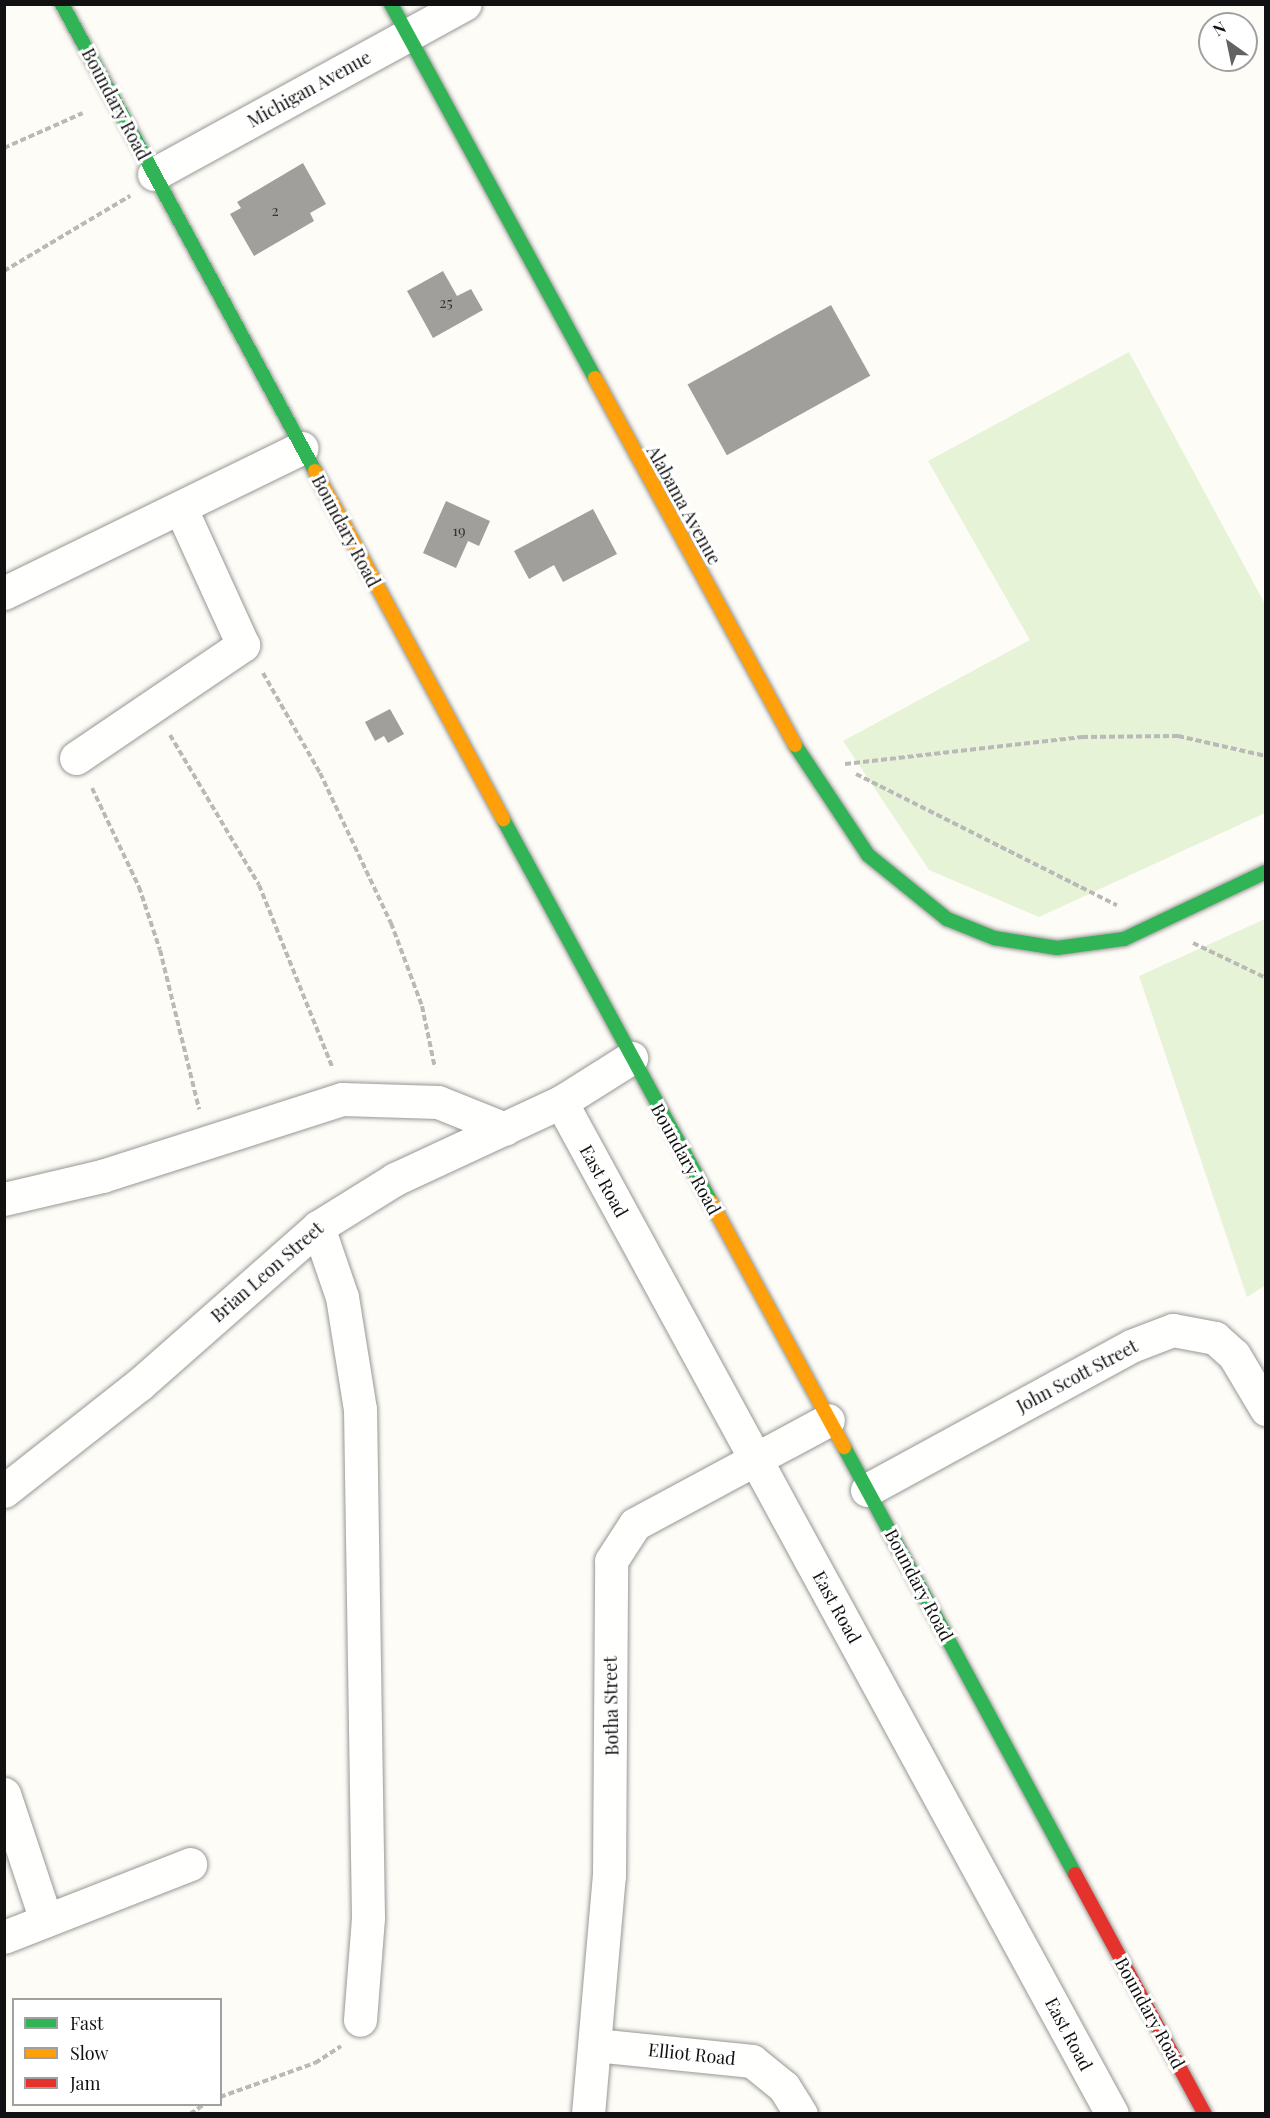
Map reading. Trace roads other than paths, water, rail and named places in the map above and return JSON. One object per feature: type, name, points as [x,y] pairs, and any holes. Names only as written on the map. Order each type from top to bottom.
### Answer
[{"type":"street","name":"Boundary Road","points":[[62,4],[1205,2114]]},
{"type":"street","name":"Alabama Avenue","points":[[392,4],[827,800],[868,855],[924,904],[973,931],[1024,945],[1103,945],[1156,927],[1266,872]]},
{"type":"street","name":"Michigan Avenue","points":[[154,174],[464,4]]},
{"type":"street","points":[[4,593],[181,509],[302,448]]},
{"type":"street","points":[[76,758],[243,645],[181,509]]},
{"type":"street","points":[[561,1101],[631,1058]]},
{"type":"street","points":[[4,1199],[209,1142],[342,1099],[438,1101],[505,1129]]},
{"type":"street","name":"Brian Leon Street","points":[[4,1491],[140,1384],[318,1227],[395,1179],[561,1101]]},
{"type":"street","name":"East Road","points":[[561,1101],[1112,2114]]},
{"type":"street","points":[[318,1227],[342,1297],[360,1409],[368,1918],[360,2020]]},
{"type":"street","name":"John Scott Street","points":[[867,1490],[1131,1346],[1173,1330],[1215,1338],[1234,1355],[1266,1409]]},
{"type":"street","name":"Botha Street","points":[[588,2114],[596,2045],[612,1793],[611,1561],[635,1524],[828,1420]]},
{"type":"street","points":[[4,1794],[46,1920]]},
{"type":"street","points":[[4,1937],[190,1864]]},
{"type":"street","name":"Elliot Road","points":[[596,2045],[752,2061],[784,2087],[801,2114]]}]
